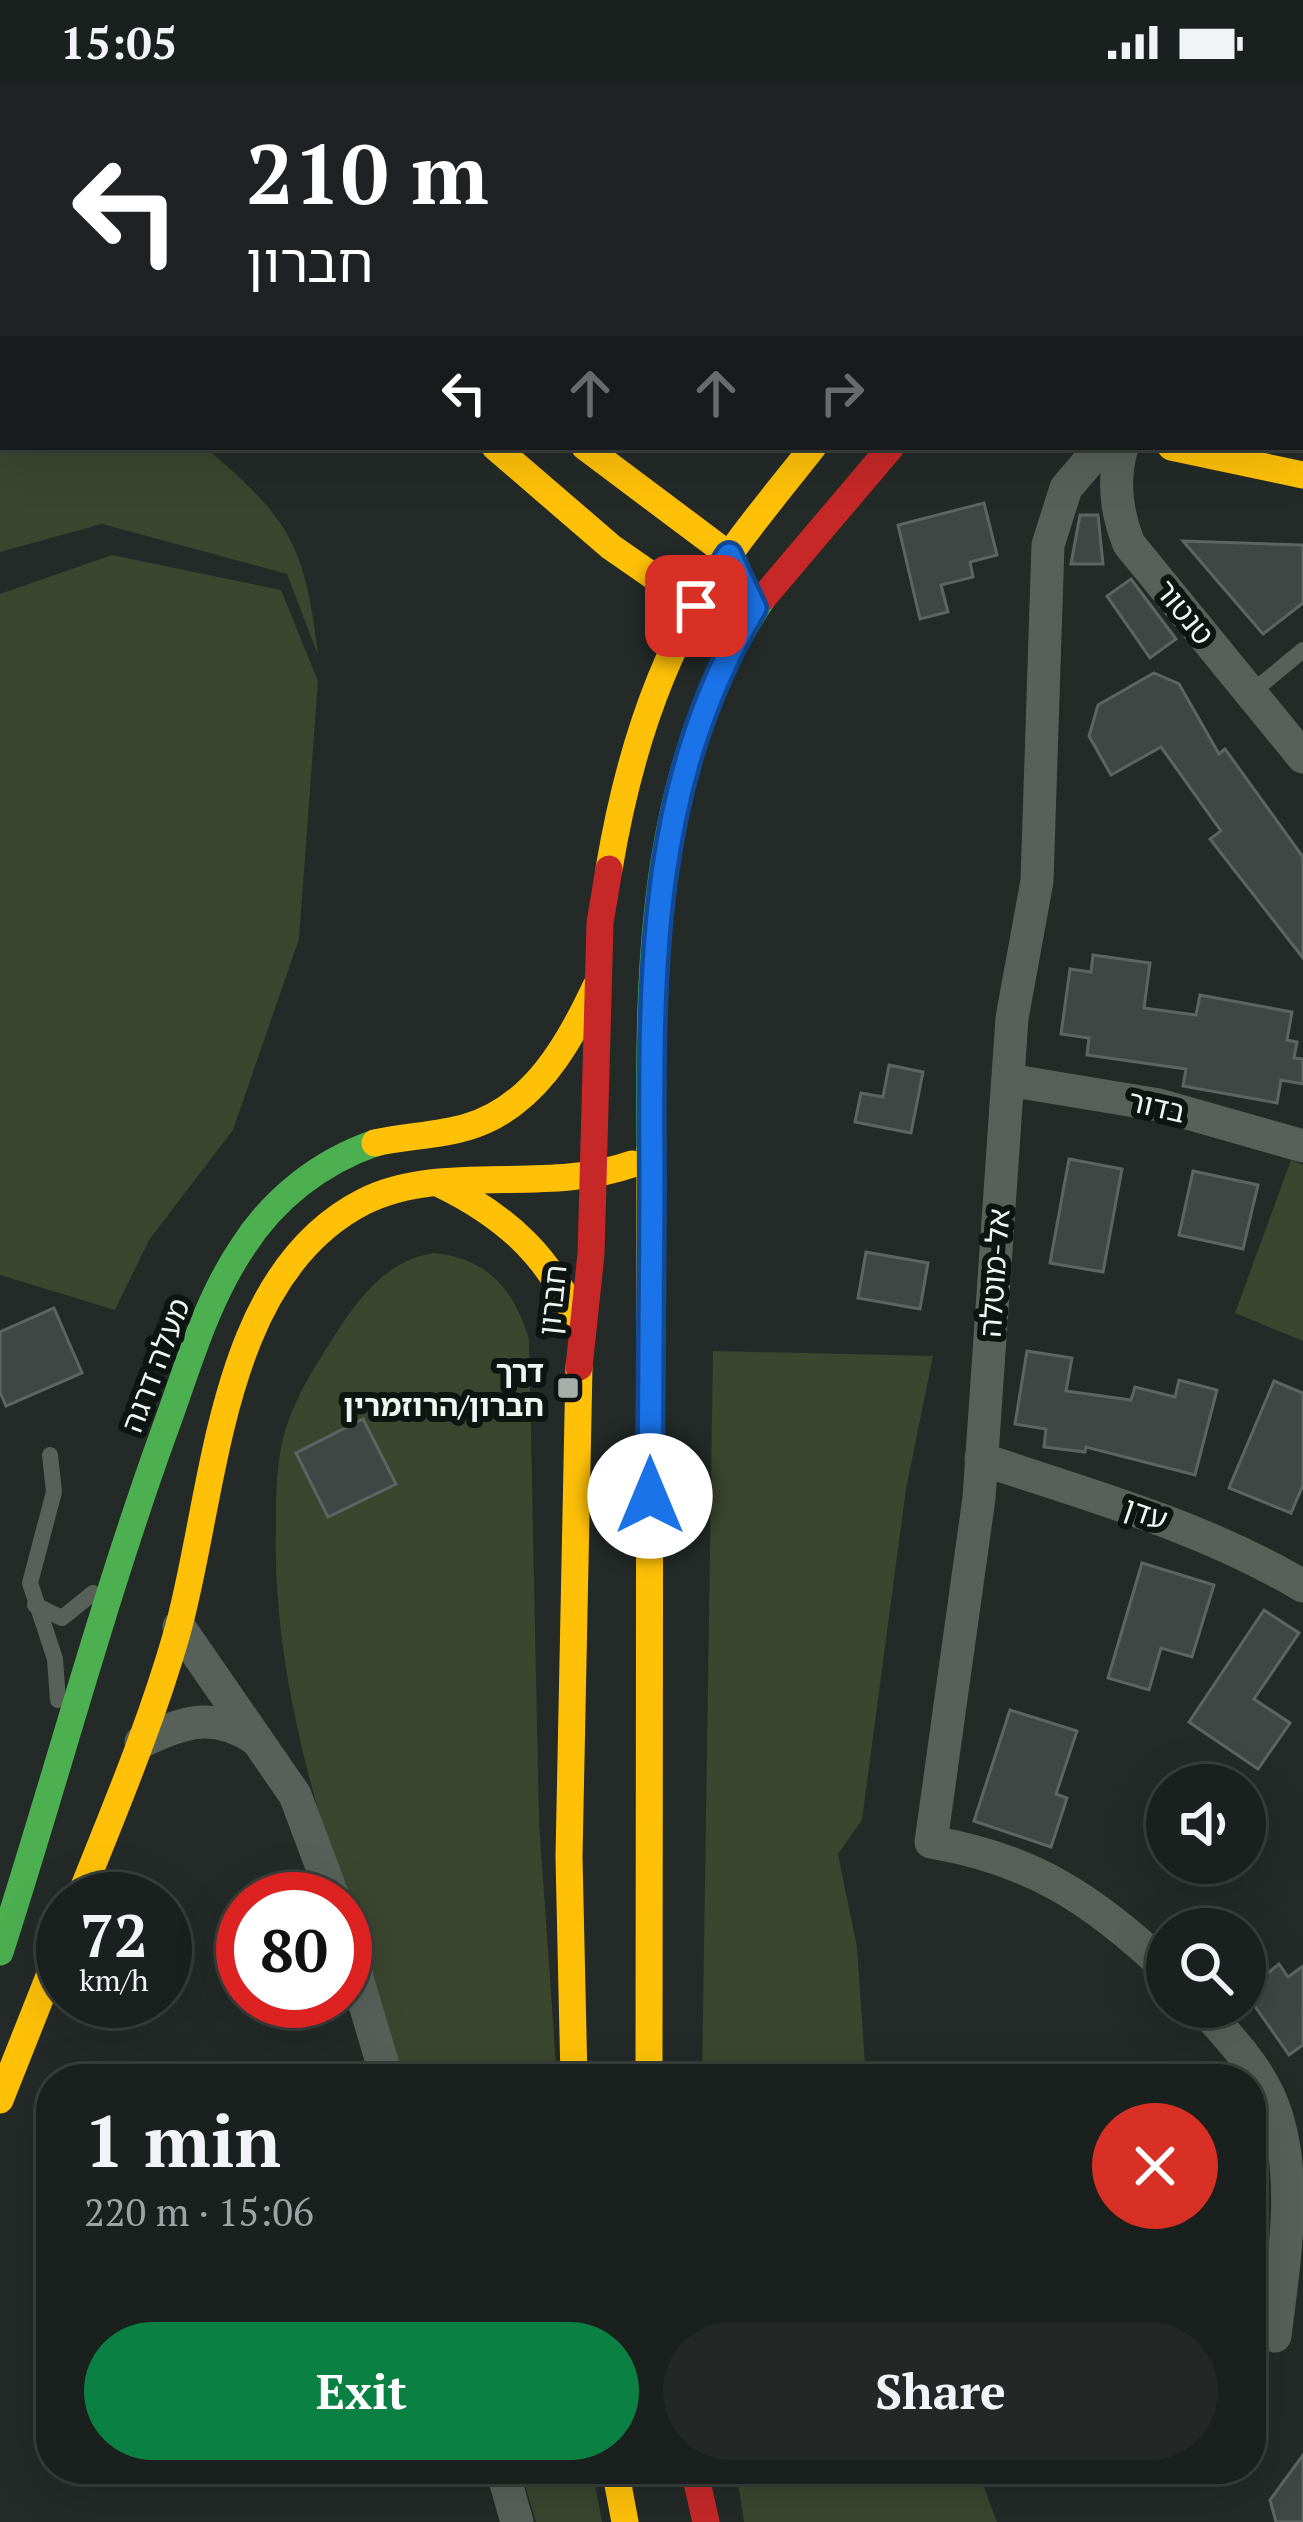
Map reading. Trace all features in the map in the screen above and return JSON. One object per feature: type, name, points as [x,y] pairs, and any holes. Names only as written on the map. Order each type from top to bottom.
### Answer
[{"type":"main road","points":[[498,450],[611,547],[696,606],[754,608]]},
{"type":"main road","points":[[589,450],[729,555],[754,608]]},
{"type":"main road","name":"חברון","points":[[574,2064],[569,1857],[574,1402],[593,1177],[596,986],[615,834],[658,684],[696,606],[729,555],[811,450]]},
{"type":"main road","points":[[649,2064],[652,985],[669,834],[695,728],[754,608],[803,542],[889,450]]},
{"type":"main road","points":[[1185,450],[1303,475]]},
{"type":"main road","name":"מעלה דרגה","points":[[0,1952],[128,1536],[215,1298],[254,1229],[296,1184],[334,1160],[374,1144],[470,1127],[520,1099],[554,1060],[596,986]]},
{"type":"main road","points":[[91,1872],[142,1742],[179,1628],[235,1377],[259,1313],[293,1259],[321,1230],[374,1198],[440,1184],[593,1177],[651,1152]]},
{"type":"main road","points":[[440,1184],[497,1213],[535,1246],[564,1287],[581,1333]]},
{"type":"main road","points":[[0,2100],[36,2009]]},
{"type":"main road","points":[[618,2484],[625,2522]]},
{"type":"main road","points":[[697,2484],[706,2522]]},
{"type":"street","name":"אל-מוטלה","points":[[1098,450],[1066,488],[1048,544],[1037,881],[1012,1018],[981,1459],[932,1842],[1023,1865],[1066,1885],[1146,1952]]},
{"type":"street","name":"טנטור","points":[[1121,450],[1115,483],[1120,521],[1130,544],[1303,757]]},
{"type":"street","name":"בדור","points":[[1008,1080],[1137,1100],[1303,1146]]},
{"type":"street","name":"עדן","points":[[981,1459],[1167,1519],[1257,1558],[1303,1586]]},
{"type":"street","points":[[179,1628],[263,1744],[307,1819],[325,1872]]},
{"type":"street","points":[[142,1742],[198,1720],[241,1728],[263,1744]]},
{"type":"street","points":[[372,2028],[383,2064]]},
{"type":"street","points":[[1219,2028],[1248,2064]]},
{"type":"street","points":[[1266,2086],[1291,2118],[1275,2336]]},
{"type":"street","points":[[506,2484],[517,2522]]},
{"type":"lane","points":[[1251,693],[1303,650]]},
{"type":"lane","points":[[50,1455],[54,1492],[32,1570],[34,1604],[55,1659],[62,1755]]},
{"type":"lane","points":[[34,1604],[62,1618],[82,1605],[128,1536]]},
{"type":"green space","points":[[0,450],[208,450],[256,494],[288,536],[307,585],[318,655],[287,574],[102,524],[0,552]]},
{"type":"green space","points":[[112,555],[281,590],[318,681],[299,939],[233,1130],[149,1240],[115,1310],[0,1275],[0,594]]},
{"type":"green space","points":[[1291,1160],[1303,1165],[1303,1341],[1235,1313]]},
{"type":"green space","points":[[434,1253],[483,1269],[506,1291],[529,1339],[539,1821],[556,2064],[398,2064],[372,1982],[372,1872],[337,1872],[286,1669],[278,1599],[276,1503],[280,1452],[290,1416],[343,1323],[363,1296],[401,1264]]},
{"type":"green space","points":[[713,1351],[933,1356],[906,1489],[862,1820],[838,1854],[857,1947],[865,2064],[702,2064]]},
{"type":"green space","points":[[525,2484],[595,2484],[602,2522],[536,2522]]},
{"type":"green space","points":[[738,2484],[983,2484],[997,2522],[744,2522]]},
{"type":"building","points":[[984,503],[997,555],[970,562],[973,577],[941,585],[948,612],[920,619],[898,525]]},
{"type":"building","points":[[1080,515],[1098,515],[1103,564],[1071,564]]},
{"type":"building","points":[[1183,541],[1303,545],[1303,603],[1263,634]]},
{"type":"building","points":[[1131,579],[1176,639],[1150,658],[1107,596]]},
{"type":"building","points":[[1154,673],[1179,684],[1219,754],[1225,749],[1303,857],[1303,958],[1210,839],[1221,831],[1161,747],[1111,775],[1089,736],[1098,705]]},
{"type":"building","points":[[1093,955],[1150,963],[1144,1008],[1196,1015],[1200,995],[1292,1012],[1287,1040],[1297,1042],[1294,1058],[1303,1059],[1303,1084],[1281,1080],[1277,1103],[1183,1086],[1186,1069],[1087,1055],[1089,1038],[1061,1034],[1070,969],[1091,972]]},
{"type":"building","points":[[889,1065],[923,1072],[911,1133],[855,1122],[861,1093],[883,1097]]},
{"type":"building","points":[[1069,1159],[1122,1169],[1103,1272],[1050,1263]]},
{"type":"building","points":[[1193,1171],[1258,1185],[1243,1249],[1179,1235]]},
{"type":"building","points":[[866,1252],[928,1263],[920,1309],[858,1298]]},
{"type":"building","points":[[54,1308],[82,1373],[6,1406],[0,1392],[0,1332]]},
{"type":"building","points":[[1027,1351],[1072,1358],[1066,1391],[1131,1400],[1135,1387],[1175,1397],[1179,1380],[1217,1390],[1195,1475],[1086,1447],[1085,1452],[1044,1447],[1046,1429],[1015,1424]]},
{"type":"building","points":[[1274,1381],[1303,1393],[1303,1485],[1291,1513],[1229,1488]]},
{"type":"building","points":[[363,1419],[396,1484],[328,1517],[296,1453]]},
{"type":"building","points":[[1142,1563],[1214,1585],[1192,1657],[1161,1648],[1149,1690],[1108,1678]]},
{"type":"building","points":[[1264,1610],[1299,1633],[1254,1699],[1290,1723],[1261,1764],[1251,1764],[1189,1722]]},
{"type":"building","points":[[1010,1710],[1077,1731],[1056,1794],[1067,1798],[1051,1847],[974,1821]]},
{"type":"building","points":[[1279,1964],[1288,1977],[1303,1966],[1303,2045],[1289,2055],[1266,2022],[1266,1975]]},
{"type":"building","points":[[1303,2455],[1303,2522],[1276,2522],[1270,2500]]},
{"type":"traffic: fast","points":[[650,1149],[655,934],[678,794],[698,726],[726,661],[763,598]]},
{"type":"traffic: fast","points":[[0,1952],[120,1561],[217,1291],[254,1230],[283,1198],[335,1161],[375,1143]]},
{"type":"traffic: slow","points":[[498,450],[611,547],[696,606],[755,608],[729,555],[589,450]]},
{"type":"traffic: slow","points":[[609,869],[641,732],[681,634],[723,563],[811,450]]},
{"type":"traffic: slow","points":[[1185,450],[1303,475]]},
{"type":"traffic: slow","points":[[375,1143],[467,1127],[511,1105],[561,1051],[596,986]]},
{"type":"traffic: slow","points":[[649,2064],[650,1149]]},
{"type":"traffic: slow","points":[[90,1872],[177,1633],[230,1394],[250,1335],[278,1282],[315,1236],[363,1202],[393,1190],[460,1181],[565,1177],[632,1164]]},
{"type":"traffic: slow","points":[[440,1184],[487,1211],[526,1243],[557,1283],[581,1331]]},
{"type":"traffic: slow","points":[[574,2064],[569,1857],[579,1367]]},
{"type":"traffic: slow","points":[[0,2100],[36,2009]]},
{"type":"traffic: slow","points":[[618,2484],[625,2522]]},
{"type":"traffic: jam","points":[[763,598],[888,450]]},
{"type":"traffic: jam","points":[[579,1367],[591,1254],[600,923],[609,869]]},
{"type":"traffic: jam","points":[[697,2484],[706,2522]]},
{"type":"place","name":"דרך חברון/הרוזמרין","points":[[568,1388]]},
{"type":"route","points":[[650,1496],[650,1053],[657,925],[669,834],[688,746],[709,693],[754,608],[729,555],[696,606]]}]
